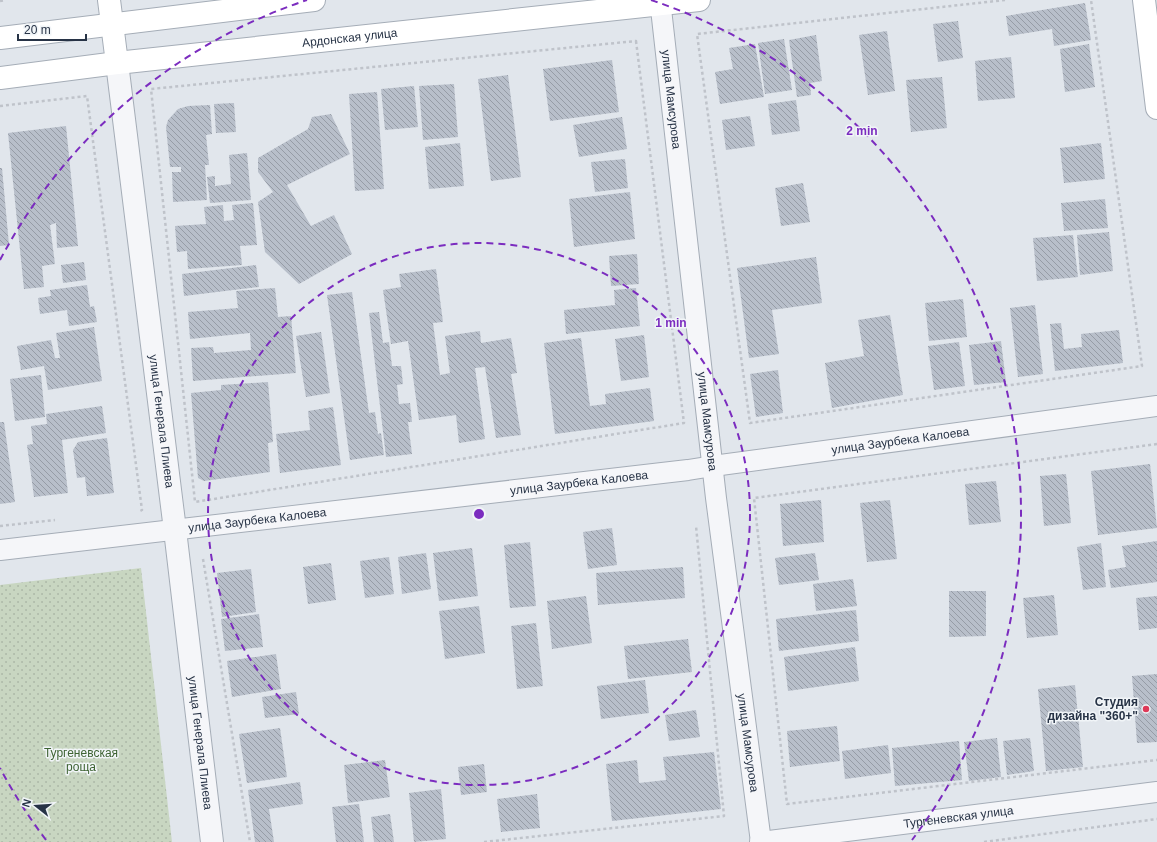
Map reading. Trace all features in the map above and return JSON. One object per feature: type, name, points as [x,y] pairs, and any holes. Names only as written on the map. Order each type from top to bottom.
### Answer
[{"type":"main road","name":"улица Генерала Плиева","points":[[109,0],[117,62]]},
{"type":"main road","points":[[0,38],[314,0]]},
{"type":"main road","name":"Ардонская улица","points":[[0,78],[117,62],[660,2],[699,0]]},
{"type":"main road","points":[[1144,0],[1157,108]]},
{"type":"street","name":"улица Мамсурова","points":[[660,2],[713,466],[761,842]]},
{"type":"street","name":"улица Генерала Плиева","points":[[117,62],[212,842]]},
{"type":"street","name":"улица Заурбека Калоева","points":[[0,550],[688,470],[1157,406]]},
{"type":"street","name":"Тургеневская улица","points":[[761,842],[1157,792]]},
{"type":"path","points":[[0,1],[5,0]]},
{"type":"path","points":[[1005,0],[697,34],[750,422],[1142,366],[1092,0]]},
{"type":"path","points":[[636,41],[684,423],[195,502],[151,89],[636,41]]},
{"type":"path","points":[[0,106],[87,96],[142,510],[134,511]]},
{"type":"path","points":[[1157,444],[754,498],[787,804],[1157,760]]},
{"type":"path","points":[[0,526],[55,520]]},
{"type":"path","points":[[484,842],[724,816],[696,525]]},
{"type":"path","points":[[203,559],[250,842]]},
{"type":"path","points":[[984,842],[1157,819]]},
{"type":"green space","name":"Тургеневская роща","points":[[141,568],[172,842],[0,842],[0,585]]},
{"type":"building","points":[[1085,3],[1091,40],[1054,46],[1052,29],[1009,36],[1006,16]]},
{"type":"building","points":[[958,21],[963,58],[938,62],[933,24]]},
{"type":"building","points":[[887,31],[895,91],[868,95],[859,35]]},
{"type":"building","points":[[816,35],[822,81],[810,83],[811,95],[797,97],[789,40]]},
{"type":"building","points":[[784,39],[792,90],[765,94],[758,43]]},
{"type":"building","points":[[755,44],[764,97],[720,104],[715,72],[733,69],[729,48]]},
{"type":"building","points":[[1089,44],[1095,87],[1065,92],[1060,49]]},
{"type":"building","points":[[1011,57],[1015,98],[978,101],[975,61]]},
{"type":"building","points":[[612,60],[619,112],[550,121],[543,69]]},
{"type":"building","points":[[508,75],[521,177],[491,181],[478,79]]},
{"type":"building","points":[[942,77],[947,128],[911,132],[906,80]]},
{"type":"building","points":[[454,84],[458,137],[423,140],[419,86]]},
{"type":"building","points":[[414,86],[418,127],[385,130],[381,89]]},
{"type":"building","points":[[377,92],[384,189],[355,191],[349,94]]},
{"type":"building","points":[[796,100],[800,131],[772,135],[768,104]]},
{"type":"building","points":[[234,103],[236,132],[216,133],[214,104]]},
{"type":"building","points":[[210,105],[212,134],[206,135],[209,165],[205,165],[207,200],[173,202],[172,172],[181,172],[181,167],[170,167],[166,127],[168,120],[178,109],[188,106]]},
{"type":"building","points":[[331,114],[350,154],[287,185],[311,226],[334,215],[352,254],[299,284],[265,252],[258,202],[273,192],[258,172],[258,158],[308,129],[312,117]]},
{"type":"building","points":[[750,116],[755,146],[726,150],[722,120]]},
{"type":"building","points":[[622,117],[627,149],[579,157],[573,125]]},
{"type":"building","points":[[66,126],[78,246],[57,248],[56,223],[50,225],[55,264],[42,266],[44,287],[24,289],[8,133]]},
{"type":"building","points":[[460,143],[464,186],[429,189],[425,147]]},
{"type":"building","points":[[1101,143],[1105,179],[1064,183],[1060,148]]},
{"type":"building","points":[[247,153],[251,200],[210,203],[207,177],[215,176],[215,186],[231,184],[229,155]]},
{"type":"building","points":[[625,159],[628,188],[595,192],[591,162]]},
{"type":"building","points":[[0,168],[2,168],[9,245],[0,246]]},
{"type":"building","points":[[803,183],[810,222],[781,226],[775,188]]},
{"type":"building","points":[[630,192],[635,239],[574,247],[569,199]]},
{"type":"building","points":[[1105,199],[1108,228],[1064,231],[1061,203]]},
{"type":"building","points":[[253,203],[257,245],[240,246],[242,265],[188,269],[187,251],[177,252],[175,226],[206,224],[204,207],[223,205],[224,221],[234,220],[232,205]]},
{"type":"building","points":[[1109,232],[1113,271],[1080,275],[1077,235]]},
{"type":"building","points":[[1073,235],[1078,277],[1037,281],[1033,238]]},
{"type":"building","points":[[637,254],[639,284],[611,286],[609,256]]},
{"type":"building","points":[[816,257],[822,303],[772,310],[779,354],[749,358],[737,268]]},
{"type":"building","points":[[84,262],[86,280],[63,283],[61,265]]},
{"type":"building","points":[[256,265],[259,287],[184,296],[182,274]]},
{"type":"building","points":[[436,269],[443,322],[433,323],[440,375],[450,373],[445,336],[480,331],[481,343],[511,338],[517,373],[511,374],[521,435],[496,438],[485,367],[475,368],[485,439],[459,443],[456,415],[419,420],[408,341],[391,344],[383,290],[401,287],[399,274]]},
{"type":"building","points":[[87,285],[90,307],[94,306],[97,322],[69,326],[67,310],[40,314],[38,298],[51,296],[50,290]]},
{"type":"building","points":[[275,288],[278,317],[291,316],[296,373],[193,381],[191,348],[213,347],[214,353],[251,350],[250,333],[190,339],[188,312],[238,308],[236,291]]},
{"type":"building","points":[[636,288],[640,326],[566,334],[564,310],[615,305],[614,290]]},
{"type":"building","points":[[352,292],[369,413],[375,412],[378,434],[381,433],[384,455],[350,460],[327,295]]},
{"type":"building","points":[[963,299],[967,337],[929,341],[925,303]]},
{"type":"building","points":[[1035,305],[1043,374],[1018,377],[1010,308]]},
{"type":"building","points":[[379,312],[383,343],[389,342],[392,366],[401,366],[403,384],[397,385],[399,404],[410,403],[412,422],[408,422],[412,454],[386,457],[369,313]]},
{"type":"building","points":[[890,315],[903,395],[832,408],[825,363],[864,356],[858,320]]},
{"type":"building","points":[[1061,323],[1064,349],[1082,347],[1081,334],[1119,330],[1123,363],[1055,371],[1050,324]]},
{"type":"building","points":[[94,327],[102,381],[48,390],[44,366],[21,370],[17,346],[51,340],[55,358],[60,358],[56,333]]},
{"type":"building","points":[[321,332],[330,393],[306,397],[296,336]]},
{"type":"building","points":[[644,335],[649,377],[621,381],[615,339]]},
{"type":"building","points":[[581,338],[590,406],[606,404],[605,394],[650,388],[654,421],[555,434],[544,343]]},
{"type":"building","points":[[1001,341],[1006,382],[974,385],[969,345]]},
{"type":"building","points":[[959,342],[965,386],[934,390],[928,346]]},
{"type":"building","points":[[778,370],[783,413],[756,417],[750,374]]},
{"type":"building","points":[[41,375],[45,417],[15,421],[10,379]]},
{"type":"building","points":[[268,382],[273,442],[268,443],[270,472],[204,481],[198,478],[191,393],[221,390],[221,385]]},
{"type":"building","points":[[102,406],[106,433],[62,440],[68,493],[34,497],[27,445],[33,444],[31,426],[47,424],[46,414]]},
{"type":"building","points":[[333,407],[341,465],[280,473],[276,434],[310,430],[308,411]]},
{"type":"building","points":[[0,422],[4,422],[15,502],[0,504]]},
{"type":"building","points":[[107,438],[114,493],[87,496],[85,477],[77,478],[73,450],[78,442]]},
{"type":"building","points":[[1150,464],[1157,528],[1098,535],[1091,471]]},
{"type":"building","points":[[1066,474],[1071,523],[1044,526],[1040,476]]},
{"type":"building","points":[[996,481],[1001,522],[969,525],[965,484]]},
{"type":"building","points":[[821,500],[824,542],[783,546],[780,504]]},
{"type":"building","points":[[890,500],[897,559],[867,562],[860,503]]},
{"type":"building","points":[[612,528],[617,565],[588,569],[583,532]]},
{"type":"building","points":[[1157,541],[1157,582],[1111,588],[1108,570],[1126,567],[1122,546]]},
{"type":"building","points":[[530,542],[536,606],[510,608],[504,545]]},
{"type":"building","points":[[1101,543],[1106,587],[1083,590],[1077,547]]},
{"type":"building","points":[[472,548],[478,596],[439,601],[433,553]]},
{"type":"building","points":[[426,553],[431,589],[402,594],[398,557]]},
{"type":"building","points":[[815,553],[819,580],[779,585],[775,558]]},
{"type":"building","points":[[389,557],[394,594],[365,598],[360,561]]},
{"type":"building","points":[[331,563],[336,600],[308,604],[303,567]]},
{"type":"building","points":[[683,567],[685,598],[598,605],[596,573]]},
{"type":"building","points":[[251,569],[256,612],[222,617],[217,573]]},
{"type":"building","points":[[853,579],[857,606],[816,611],[813,584]]},
{"type":"building","points":[[949,591],[986,591],[986,636],[949,637]]},
{"type":"building","points":[[1054,595],[1058,635],[1027,638],[1023,598]]},
{"type":"building","points":[[586,596],[592,643],[552,649],[547,601]]},
{"type":"building","points":[[1157,596],[1157,628],[1139,630],[1136,598]]},
{"type":"building","points":[[479,606],[485,653],[445,659],[439,611]]},
{"type":"building","points":[[856,610],[859,641],[779,651],[776,619]]},
{"type":"building","points":[[259,614],[263,647],[225,651],[221,619]]},
{"type":"building","points":[[536,623],[543,686],[517,689],[511,626]]},
{"type":"building","points":[[688,639],[692,672],[628,679],[624,646]]},
{"type":"building","points":[[855,647],[859,681],[788,691],[784,657]]},
{"type":"building","points":[[276,654],[281,689],[232,697],[227,661]]},
{"type":"building","name":"Студия дизайна \"360+\"","points":[[1157,674],[1157,742],[1137,743],[1132,676]]},
{"type":"building","points":[[645,680],[649,713],[601,719],[597,686]]},
{"type":"building","points":[[1075,685],[1083,767],[1046,771],[1038,689]]},
{"type":"building","points":[[296,692],[299,714],[265,718],[262,697]]},
{"type":"building","points":[[696,710],[700,737],[669,741],[665,715]]},
{"type":"building","points":[[837,726],[840,761],[790,767],[787,731]]},
{"type":"building","points":[[280,728],[287,777],[247,783],[239,734]]},
{"type":"building","points":[[997,738],[1001,777],[969,781],[964,742]]},
{"type":"building","points":[[1030,738],[1034,771],[1007,775],[1003,741]]},
{"type":"building","points":[[959,741],[962,780],[895,786],[892,748]]},
{"type":"building","points":[[888,745],[891,773],[845,779],[842,751]]},
{"type":"building","points":[[714,752],[721,809],[612,821],[606,764],[637,760],[639,783],[666,780],[663,757]]},
{"type":"building","points":[[385,760],[390,797],[348,803],[344,765]]},
{"type":"building","points":[[484,764],[487,792],[461,795],[458,767]]},
{"type":"building","points":[[300,782],[303,804],[269,809],[274,842],[255,842],[248,790]]},
{"type":"building","points":[[441,789],[446,839],[414,842],[409,793]]},
{"type":"building","points":[[537,794],[540,828],[501,832],[497,799]]},
{"type":"building","points":[[359,804],[364,842],[336,842],[332,807]]},
{"type":"building","points":[[390,814],[394,842],[374,842],[371,817]]},
{"type":"place","name":"Студия дизайна \"360+\"","points":[[1146,709]]}]
